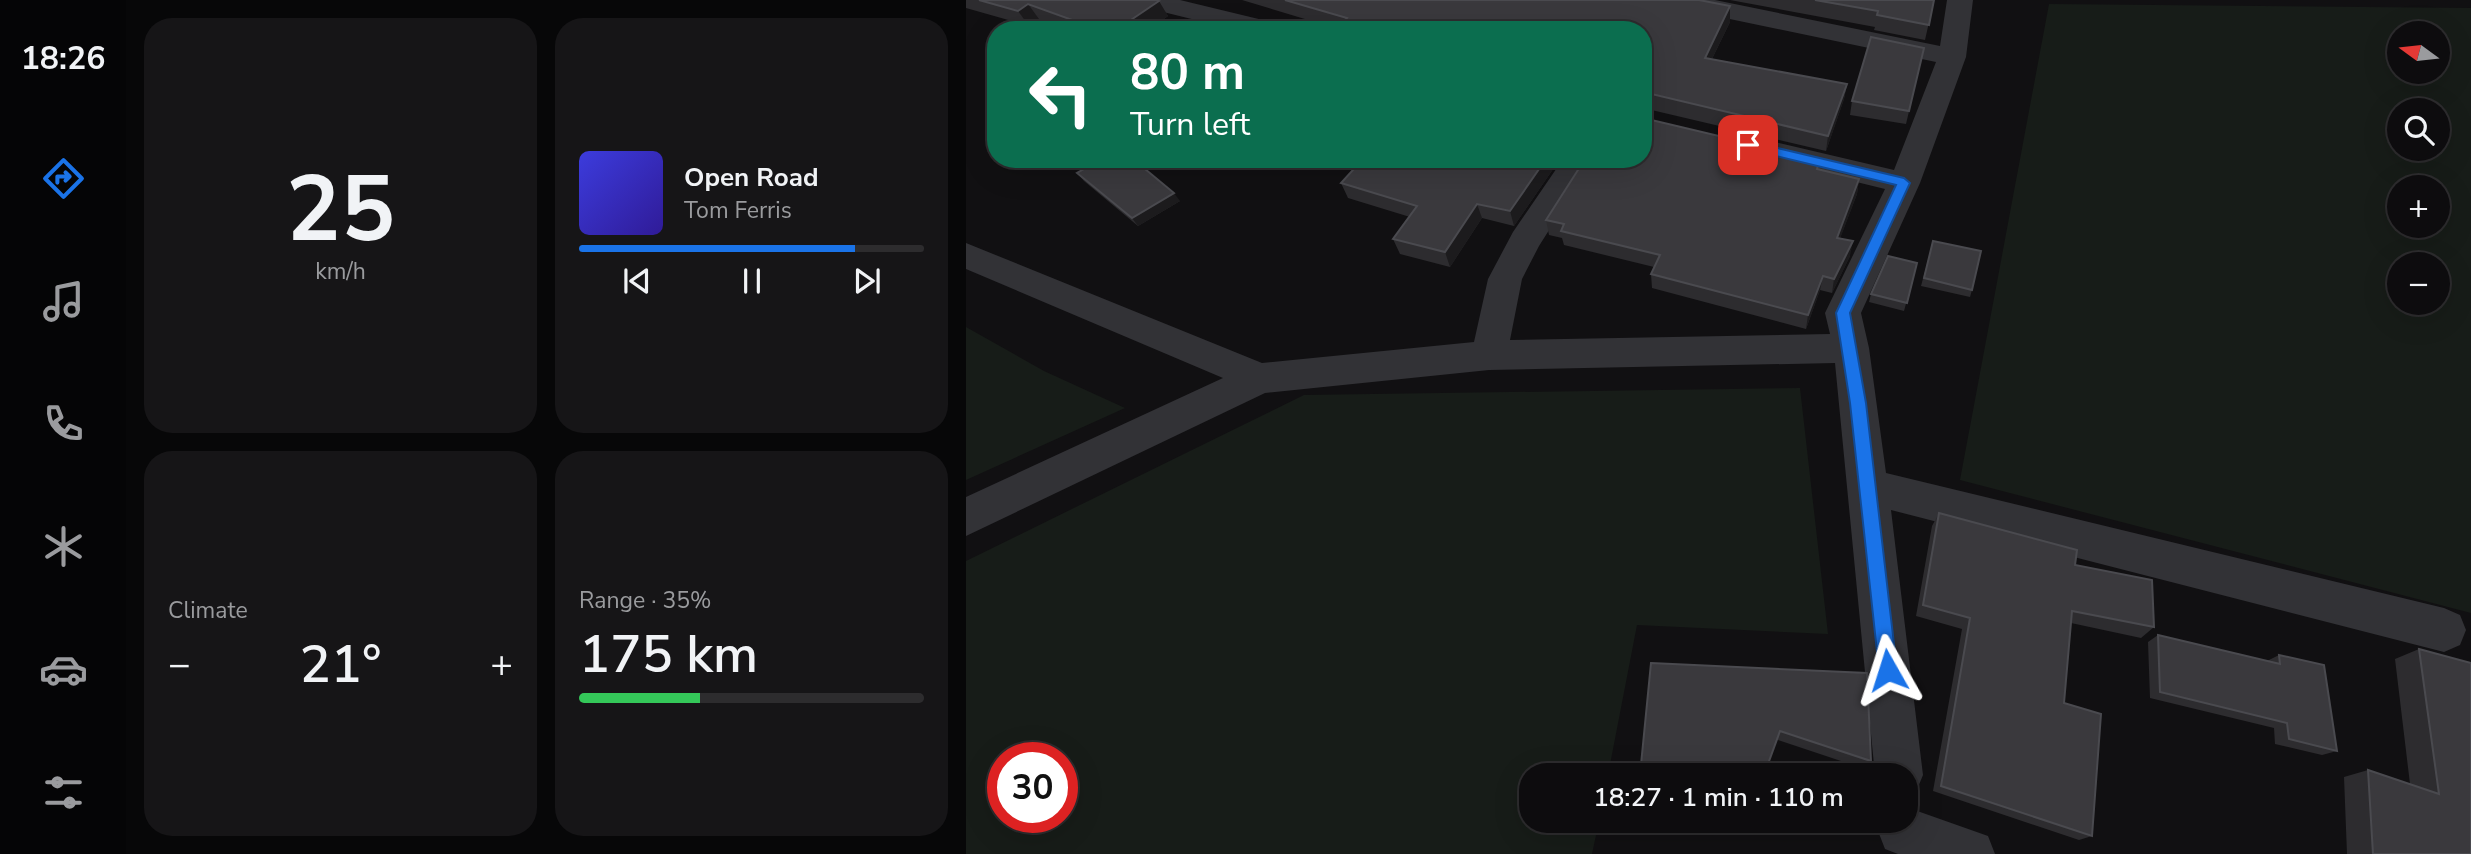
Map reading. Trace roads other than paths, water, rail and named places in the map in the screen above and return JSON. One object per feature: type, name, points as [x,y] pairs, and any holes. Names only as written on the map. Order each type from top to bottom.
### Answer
[{"type":"street","points":[[1148,0],[1188,4],[1241,21]]},
{"type":"street","points":[[1677,0],[1952,57]]},
{"type":"street","points":[[1898,763],[1868,486],[1851,348],[1843,313],[1904,183],[1952,57],[1960,0]]},
{"type":"street","points":[[1748,145],[1904,183]]},
{"type":"street","points":[[1489,355],[1505,279],[1525,241],[1573,168]]},
{"type":"street","points":[[966,255],[1260,378]]},
{"type":"street","points":[[966,517],[1260,378],[1489,355],[1851,348]]},
{"type":"street","points":[[1868,486],[2444,630]]},
{"type":"street","points":[[1901,835],[1970,854]]}]
